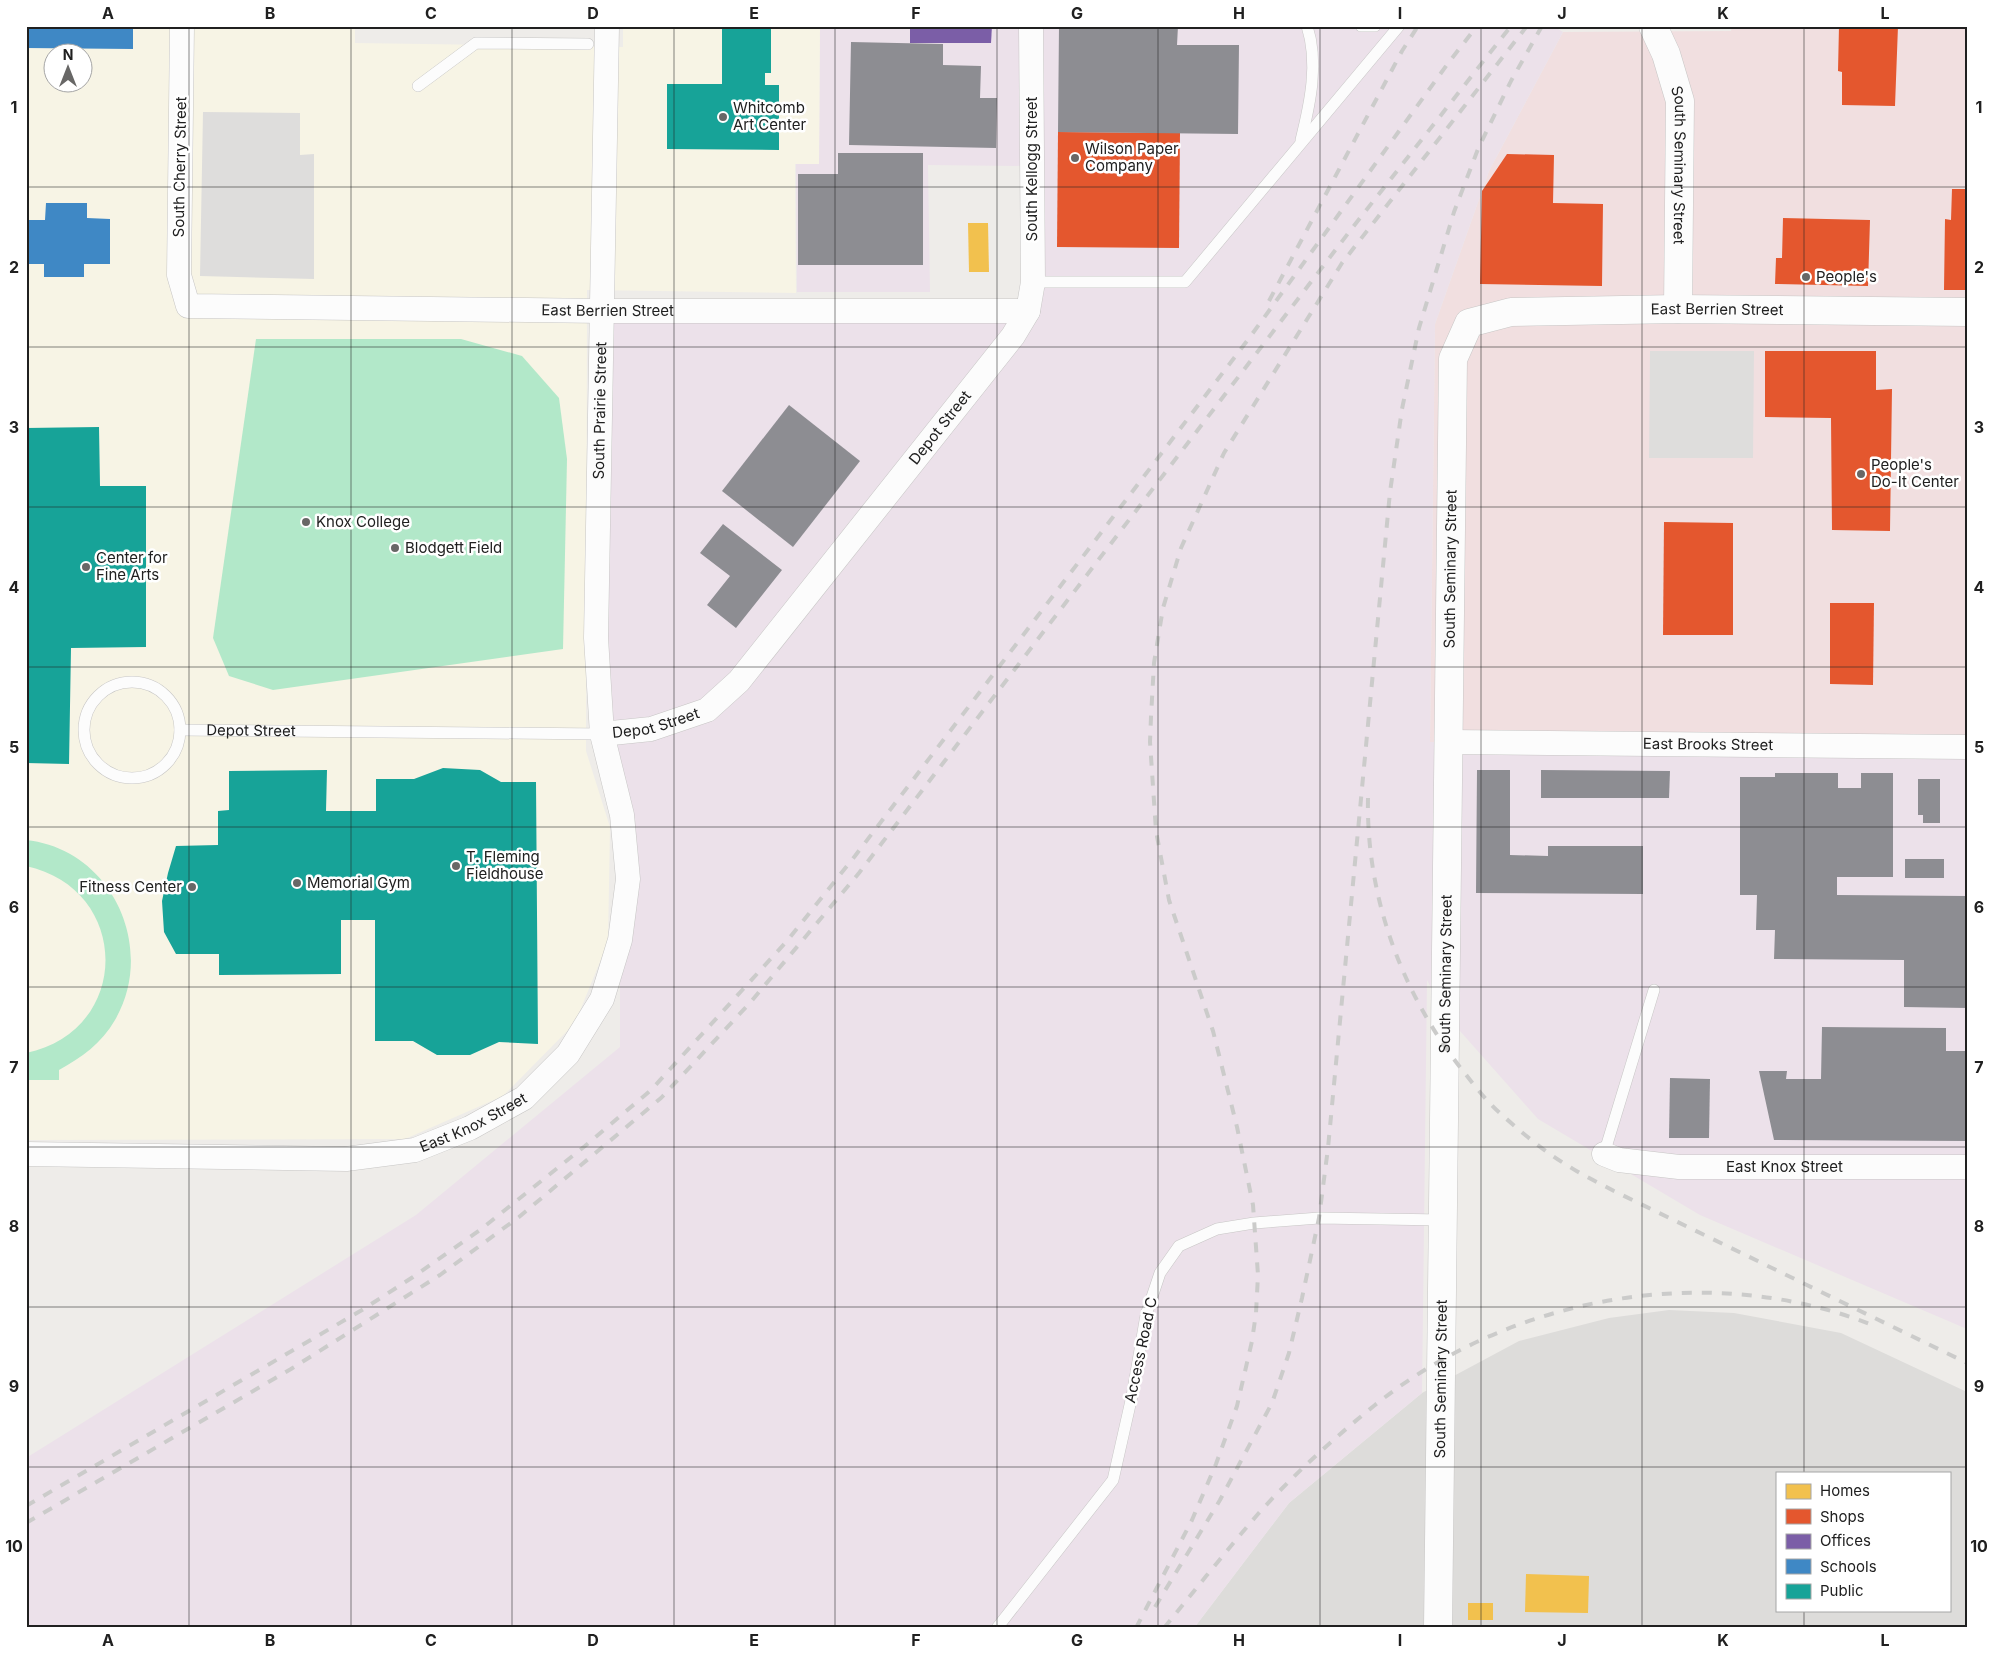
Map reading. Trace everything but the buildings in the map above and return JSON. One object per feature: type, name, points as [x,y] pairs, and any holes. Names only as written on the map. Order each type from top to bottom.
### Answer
[{"type":"street","name":"South Cherry Street","points":[[182,26],[179,275],[188,306]]},
{"type":"street","name":"South Prairie Street","points":[[602,734],[596,638],[606,26]]},
{"type":"street","name":"South Kellogg Street","points":[[1028,311],[1033,282],[1031,26]]},
{"type":"street","name":"South Seminary Street","points":[[1654,26],[1666,54],[1680,101],[1678,309]]},
{"type":"street","name":"East Berrien Street","points":[[188,306],[602,311],[1028,311]]},
{"type":"street","name":"East Berrien Street","points":[[1469,323],[1511,312],[1678,309],[1967,312]]},
{"type":"street","name":"Depot Street","points":[[602,734],[652,729],[706,710],[739,681],[1013,336],[1028,311]]},
{"type":"street","name":"South Seminary Street","points":[[1438,1628],[1453,359],[1469,323]]},
{"type":"street","name":"East Knox Street","points":[[26,1154],[346,1159],[415,1150],[470,1128],[524,1098],[568,1054],[602,999],[620,940],[628,879],[623,824],[602,734]]},
{"type":"street","name":"East Brooks Street","points":[[1449,742],[1967,747]]},
{"type":"street","name":"East Knox Street","points":[[1604,1154],[1619,1160],[1678,1167],[1967,1167]]},
{"type":"lane","points":[[1300,144],[1311,85],[1312,67],[1307,26]]},
{"type":"lane","points":[[1361,26],[1375,26]]},
{"type":"lane","points":[[1033,282],[1186,282],[1400,26]]},
{"type":"lane","points":[[418,86],[476,43],[588,44]]},
{"type":"lane","points":[[125,682],[142,682],[157,689],[170,699],[178,714],[180,730],[175,751],[161,769],[133,778],[118,776],[104,769],[94,759],[86,744],[84,728],[88,712],[96,698],[109,688],[125,682]]},
{"type":"lane","name":"Depot Street","points":[[180,730],[602,734]]},
{"type":"lane","points":[[1604,1154],[1654,990]]},
{"type":"lane","name":"Access Road C","points":[[997,1628],[1113,1480],[1132,1396],[1146,1316],[1160,1273],[1179,1246],[1217,1229],[1254,1223],[1319,1218],[1443,1220]]},
{"type":"shaded area","name":"Knox College","points":[[26,26],[355,26],[355,43],[623,47],[623,26],[820,26],[819,164],[795,164],[796,293],[587,290],[586,751],[610,827],[608,942],[575,1023],[503,1096],[405,1139],[26,1140]]},
{"type":"shaded area","points":[[820,26],[1553,26],[1563,32],[1489,171],[1435,324],[1430,742],[1967,747],[1967,1329],[1700,1215],[1538,1119],[1444,1013],[1427,980],[1422,1393],[1289,1503],[1194,1628],[26,1628],[26,1458],[416,1215],[620,1047],[620,940],[628,879],[602,734],[602,311],[1028,311],[1030,166],[928,165],[930,292],[797,292],[796,164],[819,163]]},
{"type":"shaded area","points":[[1732,26],[1967,26],[1967,747],[1430,742],[1435,324],[1489,171],[1563,32],[1731,31]]},
{"type":"shaded area","points":[[203,112],[300,113],[300,155],[314,154],[314,279],[200,276]]},
{"type":"shaded area","points":[[1650,351],[1754,351],[1753,458],[1649,458]]},
{"type":"shaded area","points":[[1669,1310],[1734,1313],[1841,1333],[1967,1392],[1967,1628],[1194,1628],[1289,1503],[1422,1393],[1519,1341],[1609,1318]]},
{"type":"green space","name":"Blodgett Field","points":[[256,339],[461,339],[522,356],[559,398],[567,459],[563,649],[273,690],[229,676],[213,638]]},
{"type":"green space","points":[[26,840],[56,847],[82,862],[103,882],[118,906],[128,934],[131,963],[127,992],[115,1020],[97,1043],[59,1070],[59,1080],[26,1080],[26,1053],[61,1040],[86,1018],[101,990],[105,960],[101,929],[86,902],[61,880],[26,866]]},
{"type":"railway","points":[[1269,301],[1402,51],[1418,26]]},
{"type":"railway","points":[[26,1506],[362,1310],[413,1277],[480,1230],[585,1146],[651,1090],[787,941],[855,856],[1250,337],[1477,26]]},
{"type":"railway","points":[[26,1523],[291,1369],[440,1275],[519,1217],[661,1098],[749,1004],[859,873],[1353,227],[1511,26]]},
{"type":"railway","points":[[1136,1628],[1192,1520],[1216,1464],[1237,1406],[1252,1341],[1258,1275],[1253,1205],[1237,1127],[1213,1031],[1169,900],[1156,831],[1150,742],[1154,663],[1163,608],[1181,548],[1224,453],[1342,263],[1527,26]]},
{"type":"railway","points":[[1155,1607],[1220,1500],[1272,1403],[1289,1353],[1319,1218],[1328,1148],[1390,492],[1402,409],[1419,328],[1454,212],[1478,149],[1511,81],[1542,26]]},
{"type":"railway","points":[[1368,798],[1373,872],[1381,908],[1392,943],[1422,1010],[1441,1041],[1463,1071],[1496,1109],[1543,1149],[1586,1176],[1967,1363]]},
{"type":"railway","points":[[1164,1628],[1258,1514],[1285,1485],[1329,1444],[1375,1405],[1429,1367],[1488,1337],[1550,1314],[1615,1300],[1681,1293],[1747,1295],[1812,1306],[1875,1326]]},
{"type":"place","name":"Whitcomb Art Center","points":[[723,117]]},
{"type":"place","name":"Wilson Paper Company","points":[[1075,158]]},
{"type":"place","name":"People's","points":[[1806,277]]},
{"type":"place","name":"People's Do-It Center","points":[[1861,474]]},
{"type":"place","name":"Knox College","points":[[306,522]]},
{"type":"place","name":"Blodgett Field","points":[[395,548]]},
{"type":"place","name":"Center for Fine Arts","points":[[86,567]]},
{"type":"place","name":"T. Fleming Fieldhouse","points":[[456,866]]},
{"type":"place","name":"Memorial Gym","points":[[297,883]]},
{"type":"place","name":"Fitness Center","points":[[192,887]]}]
